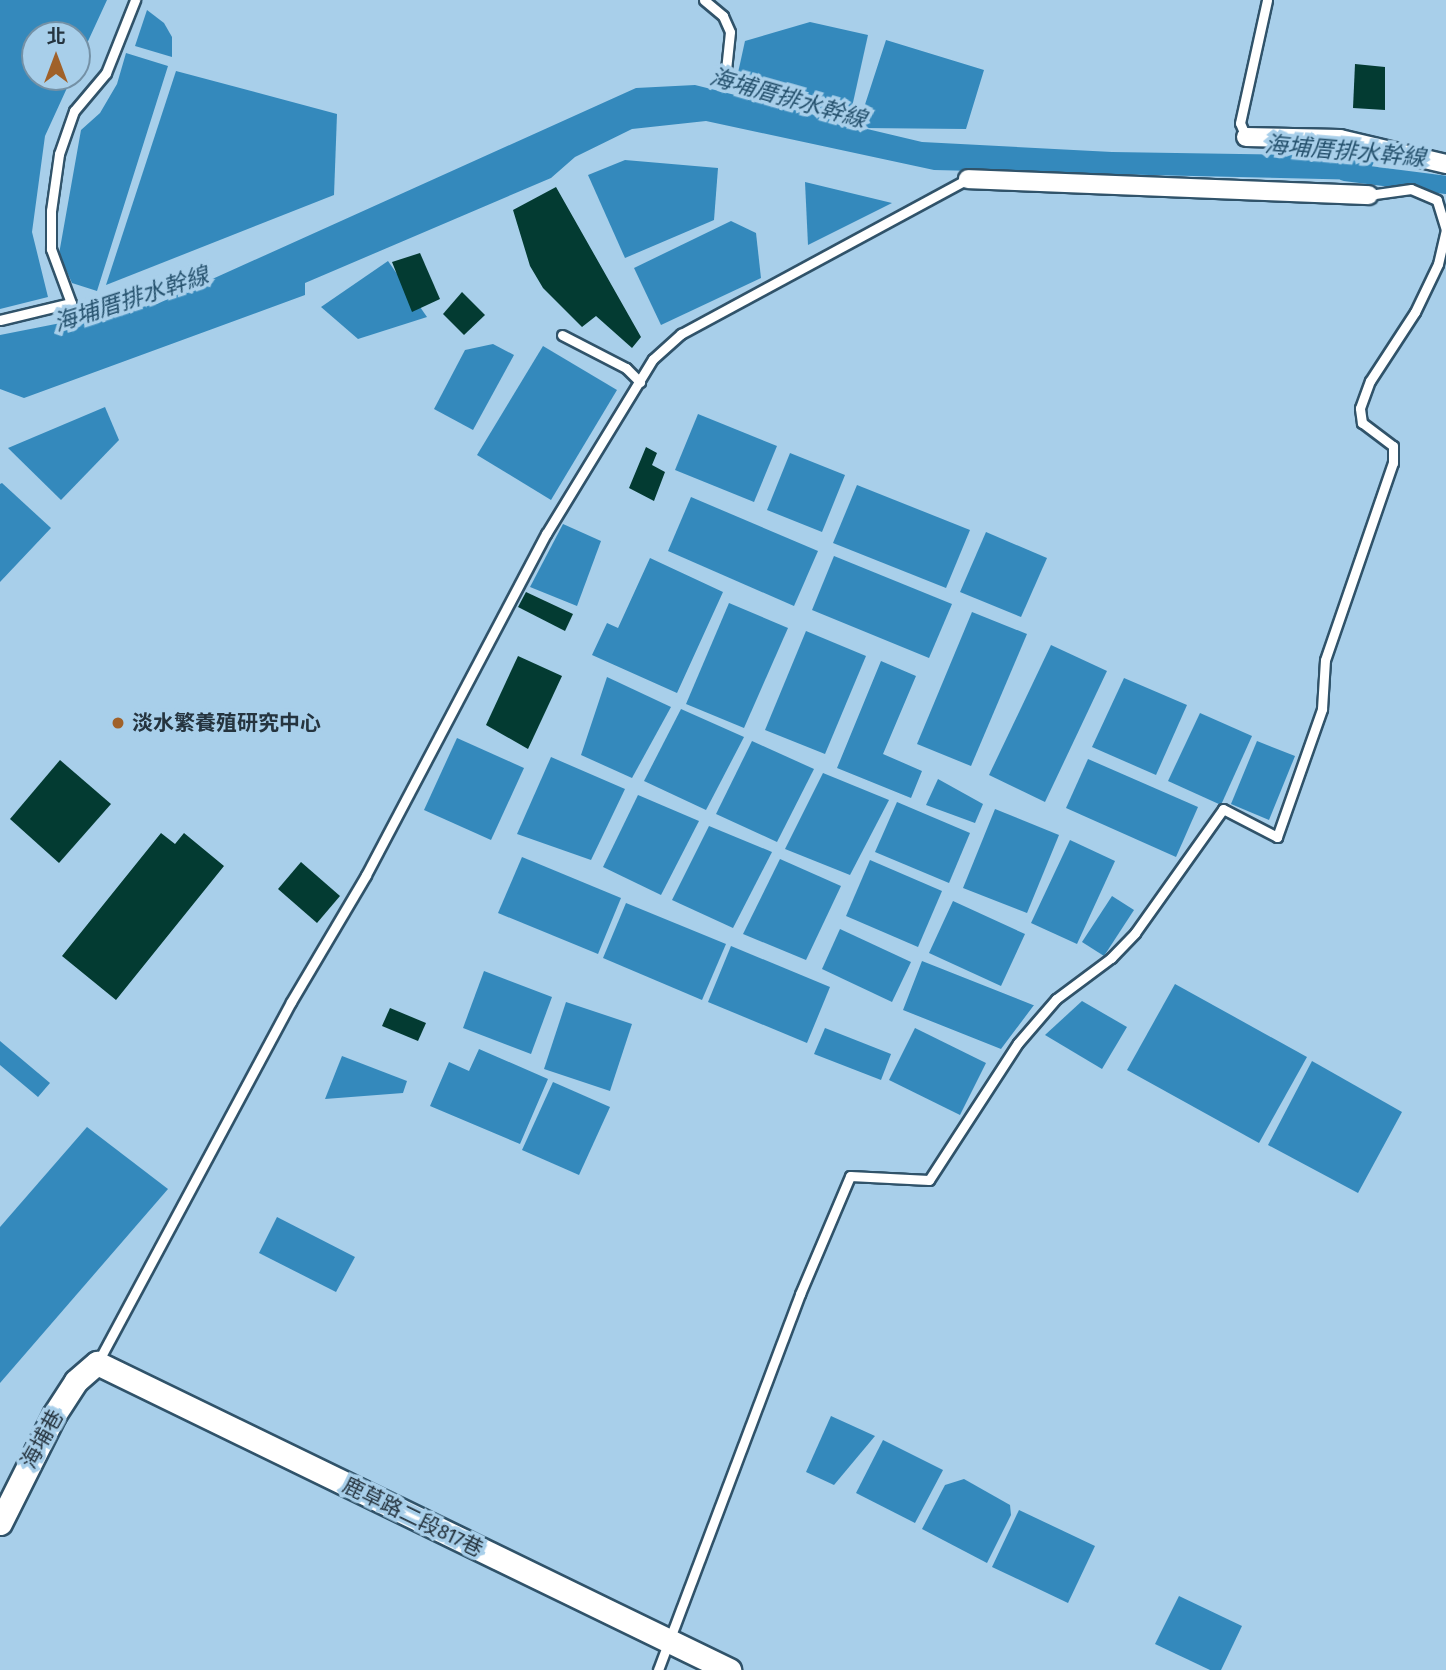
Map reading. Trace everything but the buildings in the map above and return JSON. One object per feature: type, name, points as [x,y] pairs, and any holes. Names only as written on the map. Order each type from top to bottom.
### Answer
[{"type":"street","points":[[1245,138],[1340,139],[1446,164]]},
{"type":"street","points":[[968,178],[1368,195]]},
{"type":"street","name":"鹿草路二段817巷","points":[[97,1363],[729,1670]]},
{"type":"street","name":"海埔巷","points":[[0,1523],[54,1415],[76,1381],[97,1363]]},
{"type":"lane","points":[[0,320],[71,303],[51,249],[51,211],[59,154],[74,111],[106,73],[135,0]]},
{"type":"lane","points":[[704,0],[723,16],[730,32],[726,69]]},
{"type":"lane","points":[[1245,138],[1240,123],[1267,0]]},
{"type":"lane","points":[[97,1363],[291,1002],[366,875],[546,534],[653,359],[681,334],[968,178]]},
{"type":"lane","points":[[658,1670],[828,1222],[850,1177],[929,1180],[1018,1043],[1056,999],[1111,958],[1135,933],[1223,809],[1277,837],[1322,709],[1325,660],[1393,463],[1393,446],[1362,423],[1360,408],[1370,381],[1415,312],[1438,264],[1446,230],[1437,200],[1411,189],[1368,195]]},
{"type":"lane","points":[[562,335],[626,368],[640,382]]},
{"type":"water","points":[[0,0],[107,0],[91,35],[91,21],[21,21],[21,91],[66,91],[45,136],[32,232],[48,297],[0,309]]},
{"type":"water","points":[[147,10],[164,23],[172,37],[172,57],[135,46]]},
{"type":"water","points":[[810,22],[868,35],[850,116],[734,91],[745,41]]},
{"type":"water","points":[[886,40],[984,70],[966,129],[863,128],[922,142],[1112,152],[1314,155],[1374,162],[1365,180],[934,170],[706,121],[632,129],[575,157],[551,178],[305,283],[305,295],[24,398],[0,389],[0,335],[157,304],[636,88],[695,85],[858,126]]},
{"type":"water","points":[[126,53],[168,66],[97,291],[72,283],[59,254],[81,130],[100,113],[117,84]]},
{"type":"water","points":[[176,71],[337,114],[334,195],[106,285]]},
{"type":"water","points":[[625,160],[718,168],[714,220],[625,258],[588,175]]},
{"type":"water","points":[[805,182],[892,203],[808,245]]},
{"type":"water","points":[[731,221],[756,233],[761,278],[661,325],[634,268]]},
{"type":"water","points":[[388,261],[427,317],[358,339],[321,307]]},
{"type":"water","points":[[493,344],[514,355],[473,430],[434,409],[465,350]]},
{"type":"water","points":[[543,346],[617,390],[551,500],[477,455]]},
{"type":"water","points":[[105,407],[119,440],[61,500],[8,448]]},
{"type":"water","points":[[698,414],[777,446],[754,502],[675,470]]},
{"type":"water","points":[[790,453],[845,475],[822,532],[767,510]]},
{"type":"water","points":[[0,484],[51,528],[0,582]]},
{"type":"water","points":[[857,485],[970,530],[946,588],[833,543]]},
{"type":"water","points":[[691,497],[818,551],[794,606],[668,551]]},
{"type":"water","points":[[563,524],[601,541],[577,606],[530,587]]},
{"type":"water","points":[[986,532],[1047,558],[1021,617],[960,592]]},
{"type":"water","points":[[834,556],[952,604],[929,658],[812,610]]},
{"type":"water","points":[[650,558],[723,592],[677,693],[592,655],[607,623],[618,628]]},
{"type":"water","points":[[729,603],[788,628],[744,728],[686,704]]},
{"type":"water","points":[[972,612],[1027,634],[971,766],[917,744]]},
{"type":"water","points":[[806,631],[866,656],[825,754],[765,730]]},
{"type":"water","points":[[1051,645],[1107,671],[1045,802],[989,775]]},
{"type":"water","points":[[881,661],[916,676],[883,754],[922,771],[911,798],[837,768]]},
{"type":"water","points":[[607,677],[671,707],[632,778],[581,755]]},
{"type":"water","points":[[1124,678],[1187,705],[1156,775],[1092,747]]},
{"type":"water","points":[[681,709],[744,737],[706,810],[644,781]]},
{"type":"water","points":[[1200,713],[1252,736],[1221,805],[1168,781]]},
{"type":"water","points":[[457,738],[524,768],[491,840],[424,810]]},
{"type":"water","points":[[752,741],[814,769],[777,842],[716,814]]},
{"type":"water","points":[[1257,741],[1295,756],[1269,820],[1231,804]]},
{"type":"water","points":[[551,757],[625,789],[591,860],[517,834]]},
{"type":"water","points":[[1088,759],[1198,807],[1176,857],[1066,808]]},
{"type":"water","points":[[823,773],[889,800],[850,875],[785,849]]},
{"type":"water","points":[[938,779],[983,804],[975,823],[926,805]]},
{"type":"water","points":[[638,795],[699,821],[661,895],[603,867]]},
{"type":"water","points":[[897,802],[970,833],[949,883],[875,852]]},
{"type":"water","points":[[995,809],[1059,835],[1027,913],[963,888]]},
{"type":"water","points":[[709,826],[772,852],[733,928],[672,900]]},
{"type":"water","points":[[1070,840],[1115,861],[1077,944],[1031,923]]},
{"type":"water","points":[[522,857],[621,898],[598,954],[498,913]]},
{"type":"water","points":[[780,859],[841,886],[806,960],[743,934]]},
{"type":"water","points":[[870,860],[942,891],[918,947],[846,916]]},
{"type":"water","points":[[1112,896],[1134,910],[1104,956],[1082,942]]},
{"type":"water","points":[[953,901],[1025,934],[1001,986],[929,953]]},
{"type":"water","points":[[626,903],[726,944],[702,1000],[603,958]]},
{"type":"water","points":[[840,929],[911,962],[892,1002],[822,969]]},
{"type":"water","points":[[731,946],[830,987],[807,1043],[708,1002]]},
{"type":"water","points":[[922,961],[1034,1005],[1001,1049],[903,1010]]},
{"type":"water","points":[[484,971],[552,997],[531,1054],[463,1028]]},
{"type":"water","points":[[1175,984],[1307,1057],[1259,1143],[1127,1070]]},
{"type":"water","points":[[1082,1001],[1127,1027],[1102,1069],[1045,1035]]},
{"type":"water","points":[[566,1002],[632,1024],[610,1091],[544,1069]]},
{"type":"water","points":[[825,1028],[891,1054],[881,1080],[814,1054]]},
{"type":"water","points":[[915,1028],[986,1063],[960,1115],[889,1080]]},
{"type":"water","points":[[0,1041],[50,1083],[38,1097],[0,1065]]},
{"type":"water","points":[[479,1049],[548,1079],[520,1144],[430,1106],[449,1062],[469,1071]]},
{"type":"water","points":[[342,1056],[407,1081],[403,1093],[325,1099]]},
{"type":"water","points":[[1312,1061],[1402,1112],[1358,1193],[1268,1145]]},
{"type":"water","points":[[553,1082],[610,1107],[579,1175],[522,1150]]},
{"type":"water","points":[[87,1127],[168,1189],[0,1383],[0,1227]]},
{"type":"water","points":[[277,1217],[355,1257],[336,1292],[259,1253]]},
{"type":"water","points":[[831,1416],[875,1436],[834,1485],[806,1472]]},
{"type":"water","points":[[883,1440],[943,1470],[915,1523],[856,1493]]},
{"type":"water","points":[[964,1479],[1010,1505],[1011,1515],[987,1563],[922,1529],[945,1485]]},
{"type":"water","points":[[1019,1510],[1095,1546],[1068,1603],[992,1567]]},
{"type":"water","points":[[1179,1596],[1242,1626],[1221,1670],[1210,1670],[1155,1644]]},
{"type":"waterway","name":"海埔厝排水幹線","points":[[1345,172],[1446,185]]},
{"type":"place","name":"淡水繁養殖研究中心","points":[[118,723]]}]
